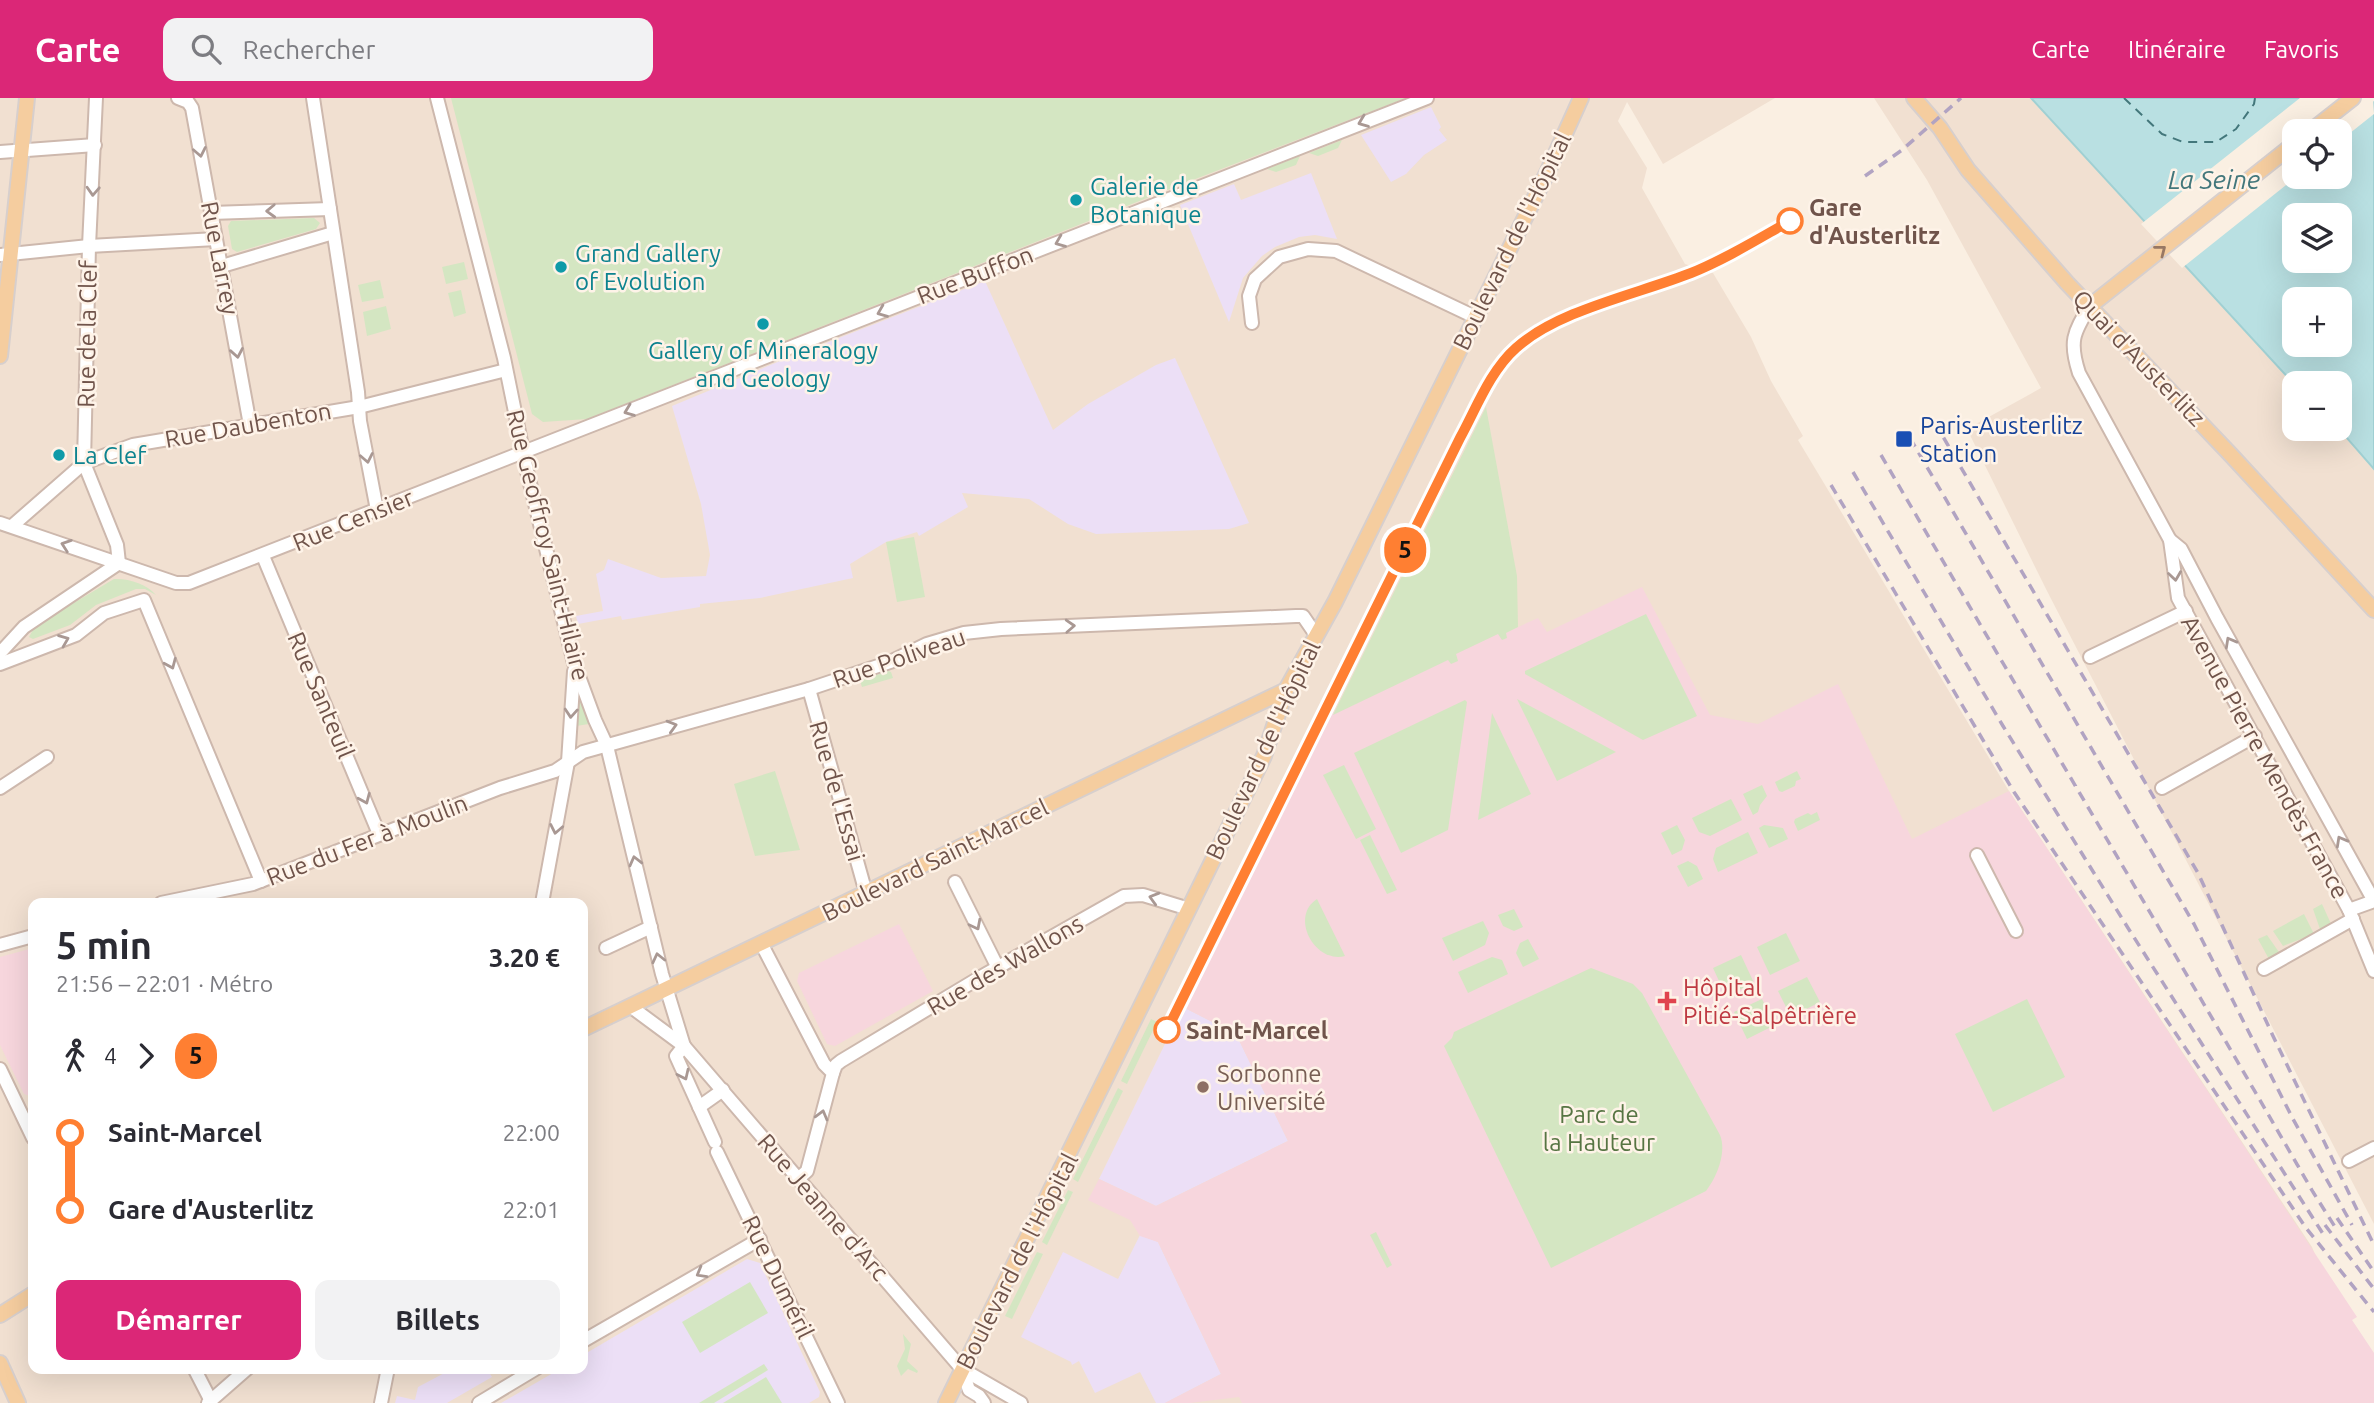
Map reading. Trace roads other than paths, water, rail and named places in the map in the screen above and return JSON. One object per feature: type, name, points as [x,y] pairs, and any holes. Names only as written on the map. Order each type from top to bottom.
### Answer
[{"type":"main road","points":[[0,356],[5,254],[27,98]]},
{"type":"main road","name":"Boulevard de l'Hôpital","points":[[946,1403],[1264,756],[1286,690],[1335,602],[1581,98]]},
{"type":"main road","name":"Quai d'Austerlitz","points":[[1914,98],[1940,128],[1969,170],[2067,283],[2374,610]]},
{"type":"main road","points":[[2326,119],[2353,98]]},
{"type":"main road","points":[[2090,306],[2282,154]]},
{"type":"main road","name":"Boulevard Saint-Marcel","points":[[588,1027],[1286,690]]},
{"type":"main road","points":[[0,1315],[28,1297]]},
{"type":"main road","points":[[0,1363],[18,1403]]},
{"type":"street","name":"Rue de la Clef","points":[[96,98],[89,246],[84,463],[117,545],[119,564]]},
{"type":"street","name":"Rue Larrey","points":[[178,98],[192,107],[250,425]]},
{"type":"street","points":[[313,98],[376,510]]},
{"type":"street","name":"Rue Geoffroy Saint-Hilaire","points":[[437,98],[506,370],[574,663],[607,746],[667,989]]},
{"type":"street","name":"Rue Buffon","points":[[524,452],[1427,98]]},
{"type":"street","points":[[0,152],[95,145]]},
{"type":"street","points":[[211,213],[330,209]]},
{"type":"street","points":[[222,266],[334,233]]},
{"type":"street","points":[[5,254],[216,239]]},
{"type":"street","points":[[1252,323],[1249,296],[1255,279],[1262,271],[1289,253],[1316,248],[1336,251],[1475,317]]},
{"type":"street","name":"Avenue Pierre Mendès France","points":[[2090,306],[2073,341],[2072,352],[2079,373],[2170,540],[2178,598],[2351,915],[2374,971]]},
{"type":"street","name":"Rue Daubenton","points":[[6,525],[84,463],[133,444],[359,407],[506,370]]},
{"type":"street","name":"Rue Censier","points":[[119,564],[181,584],[189,583],[524,452]]},
{"type":"street","points":[[6,525],[119,564]]},
{"type":"street","name":"Avenue Pierre Mendès France","points":[[2170,540],[2181,549],[2374,901]]},
{"type":"street","name":"Rue Santeuil","points":[[263,555],[379,834]]},
{"type":"street","points":[[0,653],[24,627],[119,564]]},
{"type":"street","points":[[0,663],[76,635],[104,614],[141,599],[144,601],[261,881]]},
{"type":"street","points":[[2090,657],[2186,611]]},
{"type":"street","name":"Rue Poliveau","points":[[568,762],[583,752],[808,689],[890,662],[927,644],[964,633],[1303,616],[1316,635]]},
{"type":"street","points":[[543,898],[568,762],[574,663]]},
{"type":"street","name":"Rue de l'Essai","points":[[808,689],[866,893]]},
{"type":"street","points":[[2162,788],[2255,736]]},
{"type":"street","points":[[0,788],[47,757]]},
{"type":"street","name":"Rue du Fer à Moulin","points":[[189,898],[234,890],[261,881],[379,834],[555,771],[568,762]]},
{"type":"street","points":[[1977,855],[2016,931]]},
{"type":"street","points":[[955,882],[998,968]]},
{"type":"street","name":"Rue des Wallons","points":[[833,1073],[841,1061],[1124,897],[1143,895],[1189,909]]},
{"type":"street","points":[[2264,969],[2374,901]]},
{"type":"street","points":[[606,948],[651,927]]},
{"type":"street","points":[[0,945],[28,937]]},
{"type":"street","points":[[761,943],[824,1064],[833,1073],[807,1171],[799,1178]]},
{"type":"street","name":"Rue Jeanne d'Arc","points":[[667,989],[684,1046]]},
{"type":"street","name":"Rue Jeanne d'Arc","points":[[630,1006],[684,1046],[962,1369]]},
{"type":"street","name":"Rue Duméril","points":[[684,1046],[676,1056],[833,1401]]},
{"type":"street","points":[[0,1069],[28,1115]]},
{"type":"street","points":[[699,1107],[723,1090]]},
{"type":"street","points":[[2349,1161],[2374,1148]]},
{"type":"street","points":[[588,1338],[760,1239]]},
{"type":"street","points":[[962,1369],[969,1390],[985,1403]]},
{"type":"street","points":[[962,1369],[1021,1403]]},
{"type":"street","points":[[197,1374],[210,1402],[241,1374]]},
{"type":"street","points":[[381,1403],[387,1374]]},
{"type":"street","points":[[479,1403],[527,1374]]},
{"type":"water","name":"La Seine","points":[[2031,98],[2368,98],[2374,103],[2374,469],[2350,441],[2352,441],[2352,371],[2282,371]]},
{"type":"railway","points":[[1865,176],[1902,150],[1961,98]]},
{"type":"railway","points":[[1659,285],[1721,260]]},
{"type":"railway","points":[[1214,926],[1482,386],[1504,354],[1533,328],[1560,314],[1623,292]]},
{"type":"railway","points":[[1935,423],[2198,873],[2374,1245]]},
{"type":"railway","points":[[1910,438],[2194,924],[2293,1119],[2352,1225]]},
{"type":"railway","points":[[1881,455],[2337,1230]]},
{"type":"railway","points":[[1853,472],[2003,726],[2325,1237]]},
{"type":"railway","points":[[1831,485],[2014,792],[2306,1228],[2374,1312]]},
{"type":"railway","points":[[2337,1218],[2374,1272]]},
{"type":"railway","points":[[2325,1225],[2374,1289]]},
{"type":"metro line","name":"5","points":[[1167,1030],[1460,438],[1505,360],[1516,348],[1557,321],[1721,260],[1790,221]]},
{"type":"place","name":"Galerie de Botanique","points":[[1076,200]]},
{"type":"place","name":"Gare d'Austerlitz","points":[[1790,221]]},
{"type":"place","name":"Grand Gallery of Evolution","points":[[561,267]]},
{"type":"place","name":"Gallery of Mineralogy and Geology","points":[[763,324]]},
{"type":"place","name":"Paris-Austerlitz Station","points":[[1904,439]]},
{"type":"place","name":"La Clef","points":[[59,455]]},
{"type":"place","name":"Hôpital Pitié-Salpêtrière","points":[[1667,1001]]},
{"type":"place","name":"Saint-Marcel","points":[[1167,1030]]},
{"type":"place","name":"Sorbonne Université","points":[[1203,1087]]},
{"type":"park label","name":"Parc de la Hauteur","points":[[1599,1128]]}]
